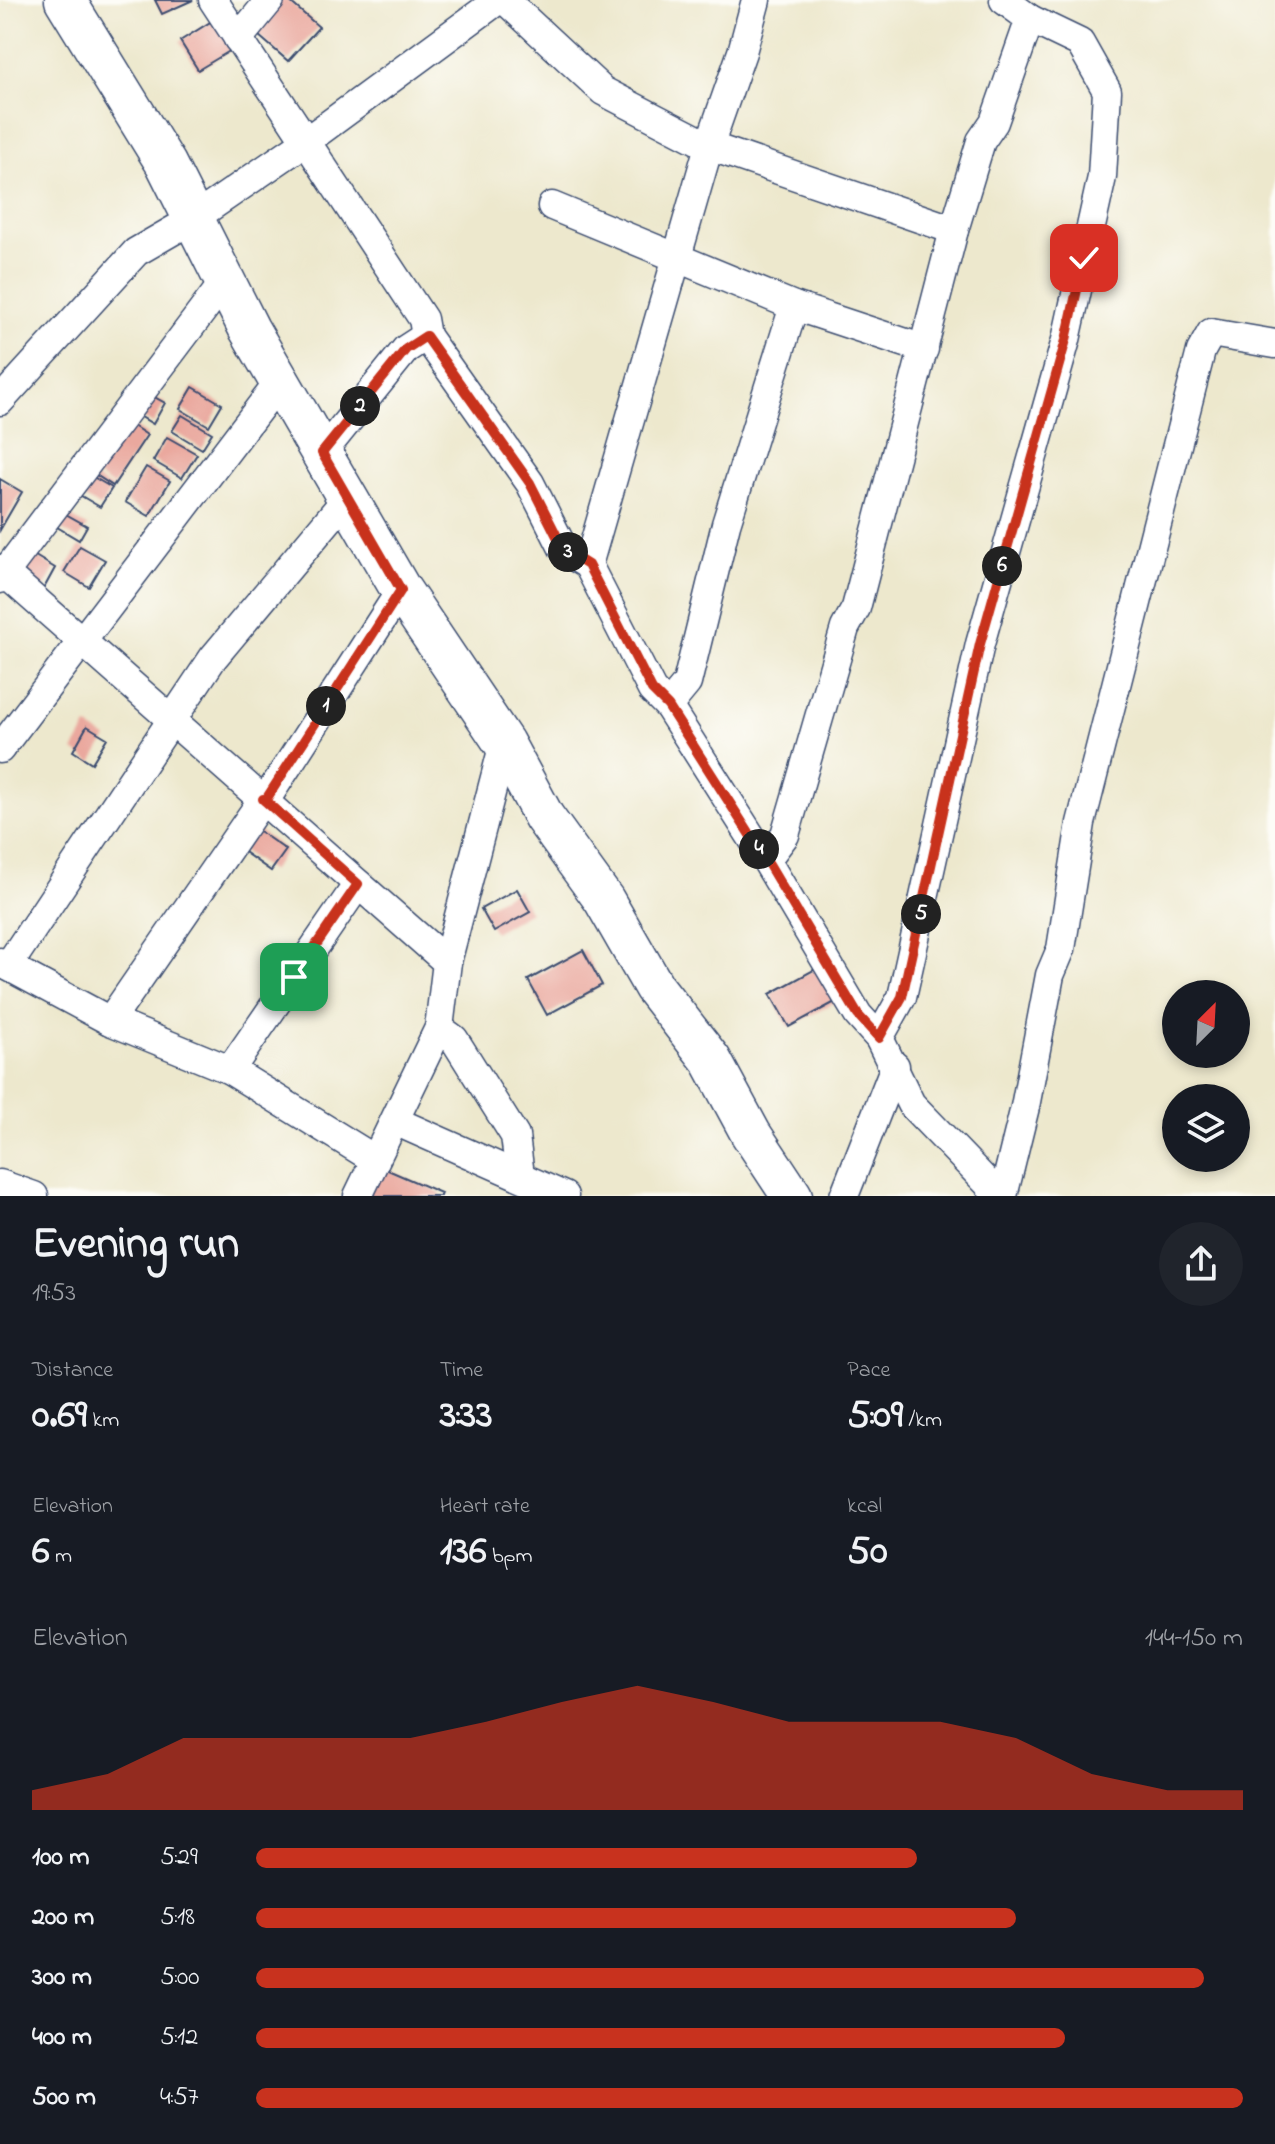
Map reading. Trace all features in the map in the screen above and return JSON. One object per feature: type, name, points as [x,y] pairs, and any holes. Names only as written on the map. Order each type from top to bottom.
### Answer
[{"type":"street","points":[[65,0],[166,164],[249,329],[401,590],[504,743],[544,817],[604,900],[654,987],[711,1060],[751,1134],[792,1196]]},
{"type":"street","points":[[213,0],[423,319],[426,336],[530,483],[564,550],[588,565],[652,690],[668,706],[766,860],[858,1015],[879,1038],[911,1104],[1001,1196]]},
{"type":"street","points":[[238,39],[270,0]]},
{"type":"street","points":[[0,401],[136,252],[193,219],[305,142],[498,0]]},
{"type":"street","points":[[505,0],[603,91],[709,146],[954,230]]},
{"type":"street","points":[[588,565],[709,146],[742,52],[756,0]]},
{"type":"street","points":[[879,1038],[902,997],[980,644],[1066,340],[1102,177],[1107,91],[1080,43],[1030,19],[1004,0]]},
{"type":"street","points":[[766,860],[785,835],[845,628],[856,608],[954,230],[981,141],[994,122],[1030,19]]},
{"type":"street","points":[[552,206],[794,306],[924,349]]},
{"type":"street","points":[[225,281],[16,561],[1,574],[172,718],[447,962]]},
{"type":"street","points":[[668,706],[687,683],[726,524],[794,306]]},
{"type":"street","points":[[1001,1196],[1025,1107],[1050,975],[1061,949],[1081,823],[1201,351],[1211,333],[1275,344]]},
{"type":"street","points":[[322,453],[406,349],[426,336]]},
{"type":"street","points":[[0,749],[280,381]]},
{"type":"street","points":[[347,498],[213,658],[4,964],[110,1021],[230,1070],[374,1159]]},
{"type":"street","points":[[110,1021],[263,799],[265,801],[401,590]]},
{"type":"street","points":[[358,1196],[439,1028],[447,962],[504,743]]},
{"type":"street","points":[[230,1070],[358,884]]},
{"type":"street","points":[[439,1028],[454,1039],[515,1136],[520,1175]]},
{"type":"street","points":[[844,1196],[895,1066]]},
{"type":"street","points":[[395,1121],[564,1196]]},
{"type":"street","points":[[0,1184],[34,1196]]},
{"type":"building","points":[[155,0],[193,0],[162,14]]},
{"type":"building","points":[[276,0],[288,0],[319,27],[288,61],[251,29]]},
{"type":"building","points":[[220,16],[238,46],[198,70],[180,41]]},
{"type":"building","points":[[193,387],[222,404],[209,426],[180,409]]},
{"type":"building","points":[[138,388],[165,403],[153,424],[126,408]]},
{"type":"building","points":[[182,415],[212,433],[202,449],[172,431]]},
{"type":"building","points":[[121,418],[147,435],[113,486],[87,469]]},
{"type":"building","points":[[167,437],[197,454],[182,478],[153,461]]},
{"type":"building","points":[[146,467],[170,481],[149,516],[125,502]]},
{"type":"building","points":[[83,471],[112,488],[100,507],[71,490]]},
{"type":"building","points":[[0,479],[22,492],[0,530]]},
{"type":"building","points":[[55,508],[87,526],[79,540],[47,521]]},
{"type":"building","points":[[80,546],[105,560],[89,587],[64,572]]},
{"type":"building","points":[[27,551],[55,568],[43,590],[14,573]]},
{"type":"building","points":[[87,726],[107,738],[92,763],[73,751]]},
{"type":"building","points":[[256,829],[286,850],[271,871],[241,850]]},
{"type":"building","points":[[517,889],[530,912],[494,932],[481,909]]},
{"type":"building","points":[[583,950],[602,985],[547,1015],[528,980]]},
{"type":"building","points":[[819,967],[837,1001],[789,1027],[770,994]]},
{"type":"building","points":[[374,1164],[441,1193],[440,1196],[360,1196]]},
{"type":"route","points":[[294,977],[358,884],[263,799],[265,801],[401,590],[322,453],[406,349],[426,336],[530,483],[564,550],[588,565],[652,690],[668,706],[766,860],[858,1015],[879,1038],[902,997],[980,644],[1066,340],[1084,258]]}]
